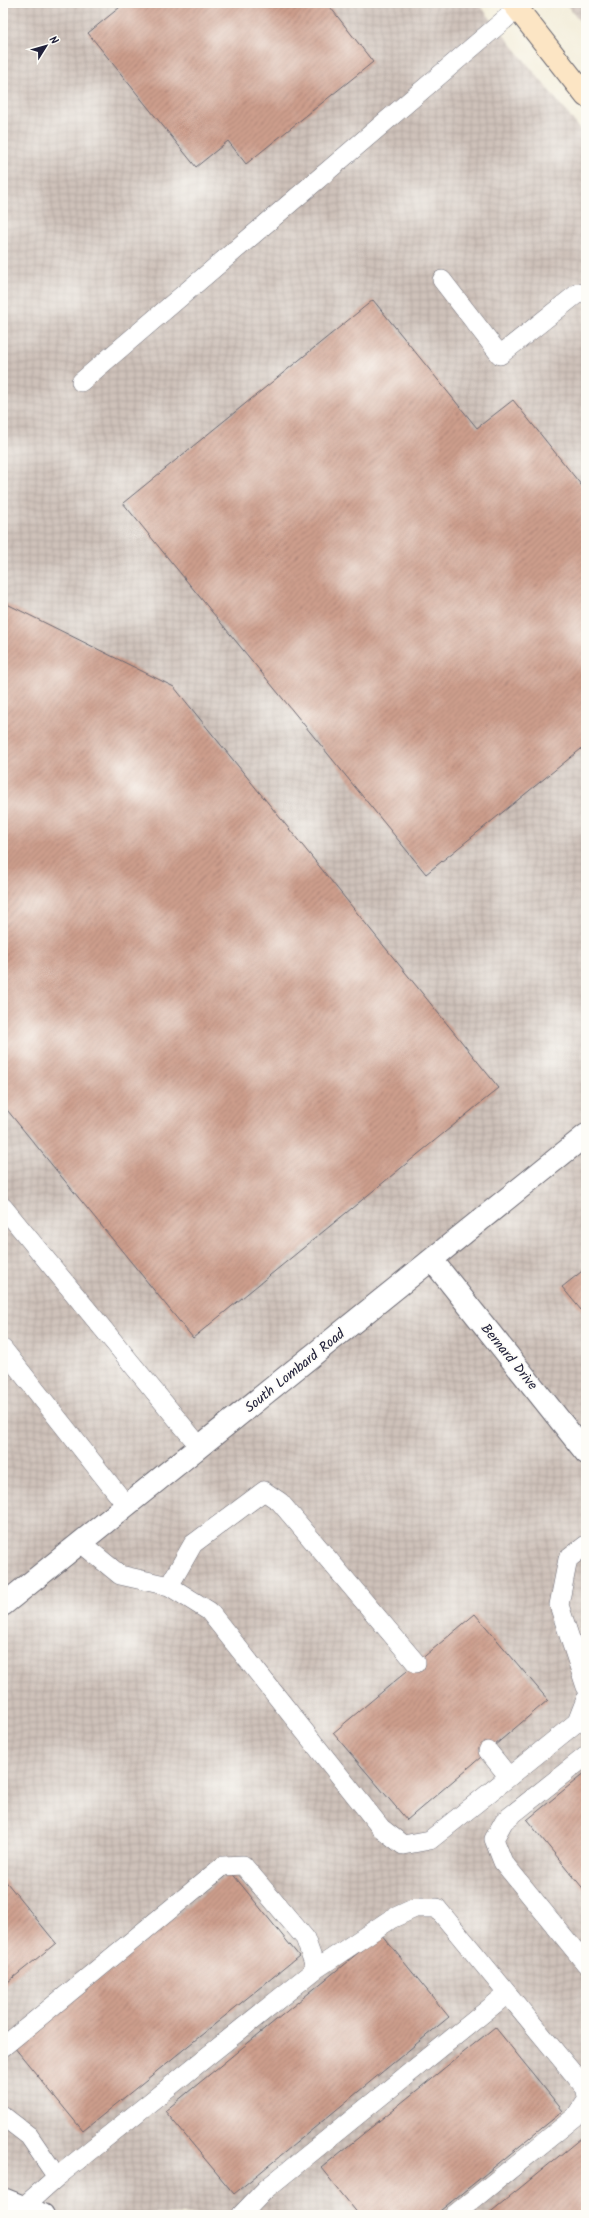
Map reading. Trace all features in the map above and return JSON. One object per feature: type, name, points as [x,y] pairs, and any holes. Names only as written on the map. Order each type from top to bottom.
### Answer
[{"type":"street","points":[[515,6],[586,96]]},
{"type":"street","name":"South Lombard Road","points":[[3,1605],[128,1506],[586,1135]]},
{"type":"street","name":"Bernard Drive","points":[[432,1260],[583,1444]]},
{"type":"street","points":[[15,2207],[43,2215]]},
{"type":"lane","points":[[81,382],[515,6]]},
{"type":"lane","points":[[442,280],[500,355],[583,294]]},
{"type":"lane","points":[[3,1207],[200,1447]]},
{"type":"lane","points":[[3,1349],[128,1506]]},
{"type":"lane","points":[[169,1586],[193,1544],[264,1491],[280,1502],[416,1663]]},
{"type":"lane","points":[[81,1543],[120,1575],[169,1586],[209,1611],[381,1828],[403,1845],[430,1840],[509,1777],[577,1722],[586,1699]]},
{"type":"lane","points":[[586,1544],[568,1559],[559,1605],[586,1687]]},
{"type":"lane","points":[[488,1751],[509,1777]]},
{"type":"lane","points":[[586,1756],[504,1822],[494,1839],[503,1862],[586,1964]]},
{"type":"lane","points":[[3,2047],[223,1866],[243,1865],[305,1938],[316,1969]]},
{"type":"lane","points":[[15,2207],[57,2177],[316,1969],[391,1919],[414,1908],[437,1908],[586,2088],[586,2092]]},
{"type":"lane","points":[[241,2215],[266,2189],[507,1994]]},
{"type":"lane","points":[[454,2215],[575,2117],[586,2101]]},
{"type":"lane","points":[[3,2116],[29,2136],[57,2177]]},
{"type":"shaded area","points":[[3,3],[478,3],[586,136],[586,2215],[3,2215]]},
{"type":"shaded area","points":[[565,3],[586,3],[586,29]]},
{"type":"building","points":[[125,3],[327,3],[373,62],[246,164],[228,141],[196,167],[88,33]]},
{"type":"building","points":[[373,300],[477,428],[513,400],[586,491],[586,745],[426,874],[123,503]]},
{"type":"building","points":[[3,602],[174,687],[499,1088],[193,1338],[3,1105]]},
{"type":"building","points":[[586,1268],[586,1316],[562,1287]]},
{"type":"building","points":[[475,1614],[548,1700],[407,1820],[333,1733]]},
{"type":"building","points":[[586,1772],[586,1892],[527,1820]]},
{"type":"building","points":[[231,1872],[299,1956],[83,2131],[14,2047]]},
{"type":"building","points":[[3,1878],[56,1943],[3,1986]]},
{"type":"building","points":[[381,1934],[449,2017],[234,2194],[165,2111]]},
{"type":"building","points":[[495,2027],[563,2111],[435,2215],[359,2215],[321,2168]]},
{"type":"building","points":[[586,2134],[586,2215],[487,2215]]}]
